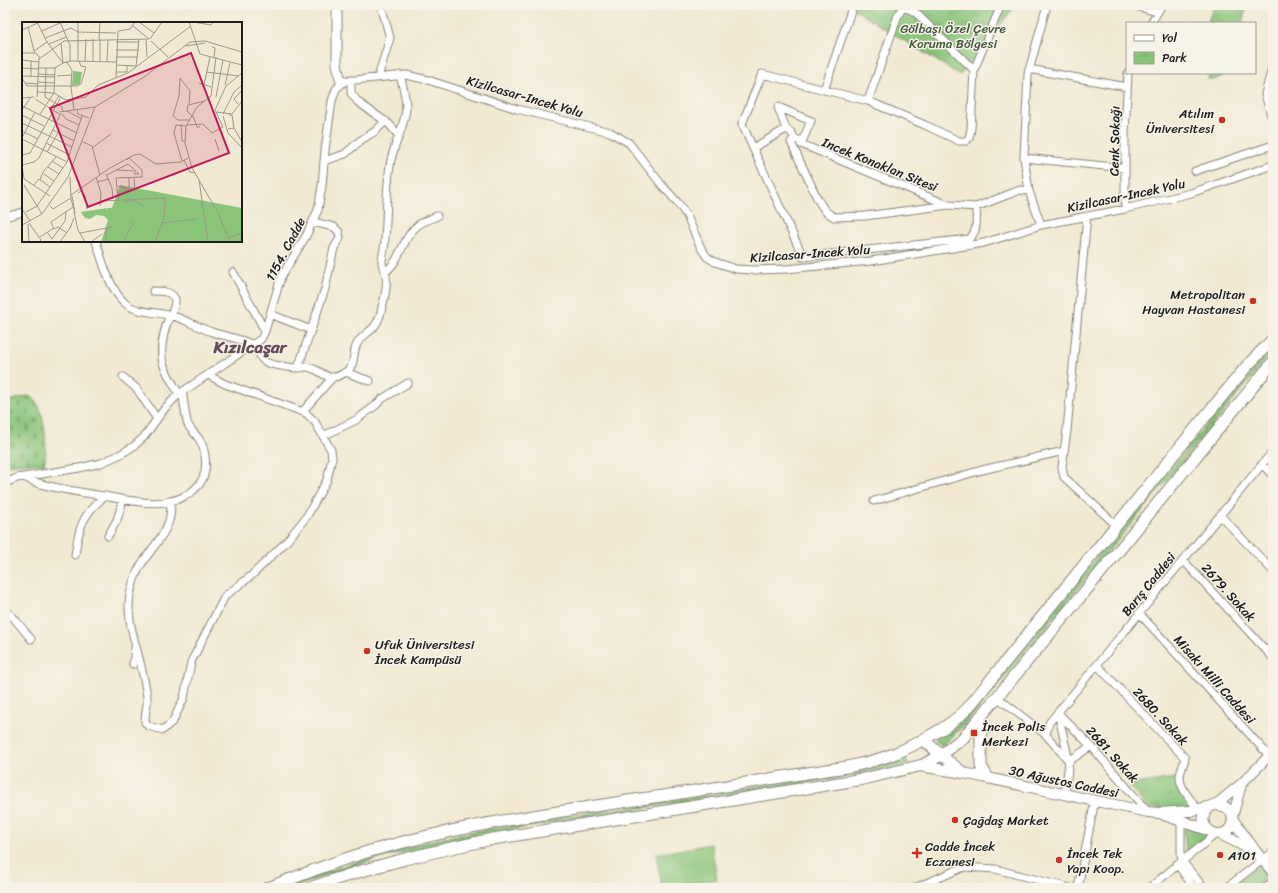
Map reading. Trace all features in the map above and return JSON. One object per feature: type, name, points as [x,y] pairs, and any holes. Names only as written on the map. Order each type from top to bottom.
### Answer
[{"type":"main road","points":[[268,888],[338,861],[462,828],[546,813],[847,767],[884,758],[924,740],[949,725],[967,709],[1116,525],[1273,338]]},
{"type":"main road","points":[[310,888],[382,864],[455,847],[862,779],[920,766],[941,755],[963,738],[1273,362]]},
{"type":"main road","points":[[981,716],[981,766],[988,778]]},
{"type":"main road","points":[[924,740],[941,755]]},
{"type":"main road","points":[[911,747],[912,758],[914,762],[920,766]]},
{"type":"main road","name":"30 Ağustos Caddesi","points":[[941,755],[964,773]]},
{"type":"main road","name":"30 Ağustos Caddesi","points":[[920,766],[964,773],[1153,813]]},
{"type":"main road","points":[[1212,806],[1205,814],[1204,818],[1206,827],[1215,833],[1228,831],[1232,824],[1233,818]]},
{"type":"main road","points":[[1153,813],[1198,810],[1212,806],[1224,806],[1228,808],[1256,852],[1273,872]]},
{"type":"main road","points":[[1153,813],[1215,833],[1256,852]]},
{"type":"street","points":[[337,5],[337,63],[341,84]]},
{"type":"street","points":[[378,77],[390,38],[381,5]]},
{"type":"street","points":[[824,90],[853,5]]},
{"type":"street","points":[[976,207],[976,229],[974,236],[969,239],[803,257],[742,124],[762,74],[868,101],[959,141],[966,141],[969,138],[971,129],[974,70],[1001,5]]},
{"type":"street","points":[[1042,225],[1029,190],[1024,158],[1028,74],[1047,5]]},
{"type":"street","points":[[1132,5],[1157,12]]},
{"type":"street","points":[[1152,22],[1162,5]]},
{"type":"street","points":[[868,101],[897,18],[900,11],[905,7],[915,12],[974,70]]},
{"type":"street","points":[[1029,69],[1127,87]]},
{"type":"street","points":[[1272,70],[1265,94],[1273,122]]},
{"type":"street","name":"Cenk Sokağı","points":[[1125,209],[1128,74]]},
{"type":"street","points":[[96,242],[106,271],[120,297],[126,304],[144,311],[171,315],[213,332],[255,343],[263,361],[279,366],[315,369],[327,377],[333,377],[345,372],[350,369],[352,365],[357,344],[362,337],[377,323],[382,307],[386,272],[382,265],[390,166],[392,153],[405,118],[406,108],[405,93],[400,75]]},
{"type":"street","name":"Kizilcasar-Incek Yolu","points":[[341,84],[345,80],[400,75],[428,80],[517,109],[610,132],[629,143],[678,203],[687,216],[701,248],[707,257],[715,262],[736,269],[786,269],[871,261],[984,243],[1042,225],[1125,209],[1191,193],[1273,166]]},
{"type":"street","points":[[351,80],[351,93],[358,102],[386,122],[399,136]]},
{"type":"street","name":"1154. Cadde","points":[[5,483],[16,478],[101,463],[119,455],[134,446],[144,437],[165,408],[180,393],[261,339],[265,331],[281,277],[313,222],[318,210],[332,101],[336,89],[341,84]]},
{"type":"street","points":[[753,148],[786,130],[778,107],[811,121],[801,144]]},
{"type":"street","points":[[324,161],[345,154],[386,122]]},
{"type":"street","name":"Incek Konaklan Sitesi","points":[[786,130],[791,132],[794,139],[799,140],[801,144],[949,205]]},
{"type":"street","points":[[794,139],[791,142],[818,200],[825,211],[831,216],[865,216],[949,205],[976,207],[1020,190],[1029,190]]},
{"type":"street","points":[[1195,171],[1273,145]]},
{"type":"street","points":[[1024,158],[1125,168]]},
{"type":"street","points":[[5,217],[22,212]]},
{"type":"street","points":[[386,272],[391,268],[404,244],[417,225],[437,216]]},
{"type":"street","points":[[1087,216],[1067,430],[1062,467],[1064,477],[1116,525]]},
{"type":"street","points":[[298,368],[325,290],[334,248],[340,238],[339,232],[334,227],[313,222]]},
{"type":"street","points":[[233,272],[265,331]]},
{"type":"street","points":[[25,477],[58,488],[123,500],[153,503],[170,501],[184,497],[192,492],[202,479],[205,468],[204,447],[187,422],[180,393],[164,366],[163,360],[162,351],[165,329],[175,308],[175,303],[173,296],[161,291],[153,291]]},
{"type":"street","points":[[270,314],[311,330]]},
{"type":"street","points":[[345,372],[370,381]]},
{"type":"street","points":[[170,501],[172,508],[171,514],[164,535],[141,564],[128,601],[130,621],[142,672],[147,703],[145,722],[148,726],[163,730],[173,721],[184,698],[191,662],[225,596],[251,576],[286,542],[307,516],[327,480],[332,458],[331,450],[313,419],[303,411],[289,408],[256,394],[225,384],[208,375]]},
{"type":"street","points":[[123,377],[137,389],[157,419]]},
{"type":"street","points":[[303,411],[333,377]]},
{"type":"street","points":[[323,436],[356,420],[382,399],[408,383]]},
{"type":"street","points":[[874,501],[982,470],[1064,451]]},
{"type":"street","name":"Barış Caddesi","points":[[1046,735],[1049,724],[1273,451]]},
{"type":"street","points":[[1262,464],[1273,476]]},
{"type":"street","points":[[75,555],[78,535],[83,521],[89,511],[105,496]]},
{"type":"street","points":[[108,536],[117,520],[123,500]]},
{"type":"street","points":[[1220,515],[1273,571]]},
{"type":"street","name":"2679. Sokak","points":[[1183,560],[1273,658]]},
{"type":"street","points":[[5,611],[13,617],[31,639]]},
{"type":"street","name":"Misakı Milli Caddesi","points":[[1139,613],[1272,756]]},
{"type":"street","points":[[133,664],[135,640]]},
{"type":"street","name":"2680. Sokak","points":[[1097,665],[1185,758],[1180,775],[1182,786],[1198,810]]},
{"type":"street","points":[[997,697],[1046,735],[1069,760]]},
{"type":"street","points":[[1058,713],[1069,760],[1065,794]]},
{"type":"street","name":"2681. Sokak","points":[[1058,713],[1153,813]]},
{"type":"street","points":[[1069,760],[1091,746]]},
{"type":"street","points":[[1212,806],[1242,783],[1272,756]]},
{"type":"street","points":[[1233,818],[1242,783]]},
{"type":"street","points":[[1078,888],[1095,800]]},
{"type":"street","points":[[1181,822],[1180,860],[1194,888]]},
{"type":"street","points":[[1149,888],[1180,860],[1215,833]]},
{"type":"street","points":[[1226,888],[1273,852]]},
{"type":"street","points":[[1180,860],[1204,888]]},
{"type":"street","points":[[915,888],[964,867],[995,869],[1070,888]]},
{"type":"street","points":[[1265,888],[1273,882]]},
{"type":"green space","name":"Gölbaşı Özel Çevre Koruma Bölgesi","points":[[847,5],[1016,5],[960,75]]},
{"type":"green space","points":[[1215,5],[1243,5],[1246,9],[1242,22],[1207,22]]},
{"type":"green space","points":[[1209,74],[1227,74],[1214,80],[1208,79]]},
{"type":"green space","points":[[1273,345],[1273,352],[976,712],[942,747],[935,739],[959,723]]},
{"type":"green space","points":[[28,396],[36,402],[39,407],[44,423],[46,451],[44,465],[30,463],[5,465],[5,402]]},
{"type":"green space","points":[[905,756],[908,764],[861,774],[567,820],[462,839],[376,859],[292,888],[280,888],[363,860],[448,837],[520,823],[864,769],[884,765]]},
{"type":"green space","points":[[1174,778],[1194,810],[1147,808],[1129,785]]},
{"type":"green space","points":[[1184,826],[1213,834],[1186,854]]},
{"type":"green space","points":[[711,844],[717,879],[662,888],[656,854]]},
{"type":"green space","points":[[1261,864],[1271,877],[1256,888],[1229,888]]},
{"type":"place","name":"Atılım Üniversitesi","points":[[1222,120]]},
{"type":"place","name":"Metropolitan Hayvan Hastanesi","points":[[1253,301]]},
{"type":"place","name":"Ufuk Üniversitesi İncek Kampüsü","points":[[367,651]]},
{"type":"place","name":"İncek Polis Merkezi","points":[[974,733]]},
{"type":"place","name":"Çağdaş Market","points":[[955,820]]},
{"type":"place","name":"Cadde İncek Eczanesi","points":[[917,853]]},
{"type":"place","name":"A101","points":[[1220,855]]},
{"type":"place","name":"İncek Tek Yapı Koop.","points":[[1059,860]]},
{"type":"district","name":"Kızılcaşar","points":[[250,347]]}]
